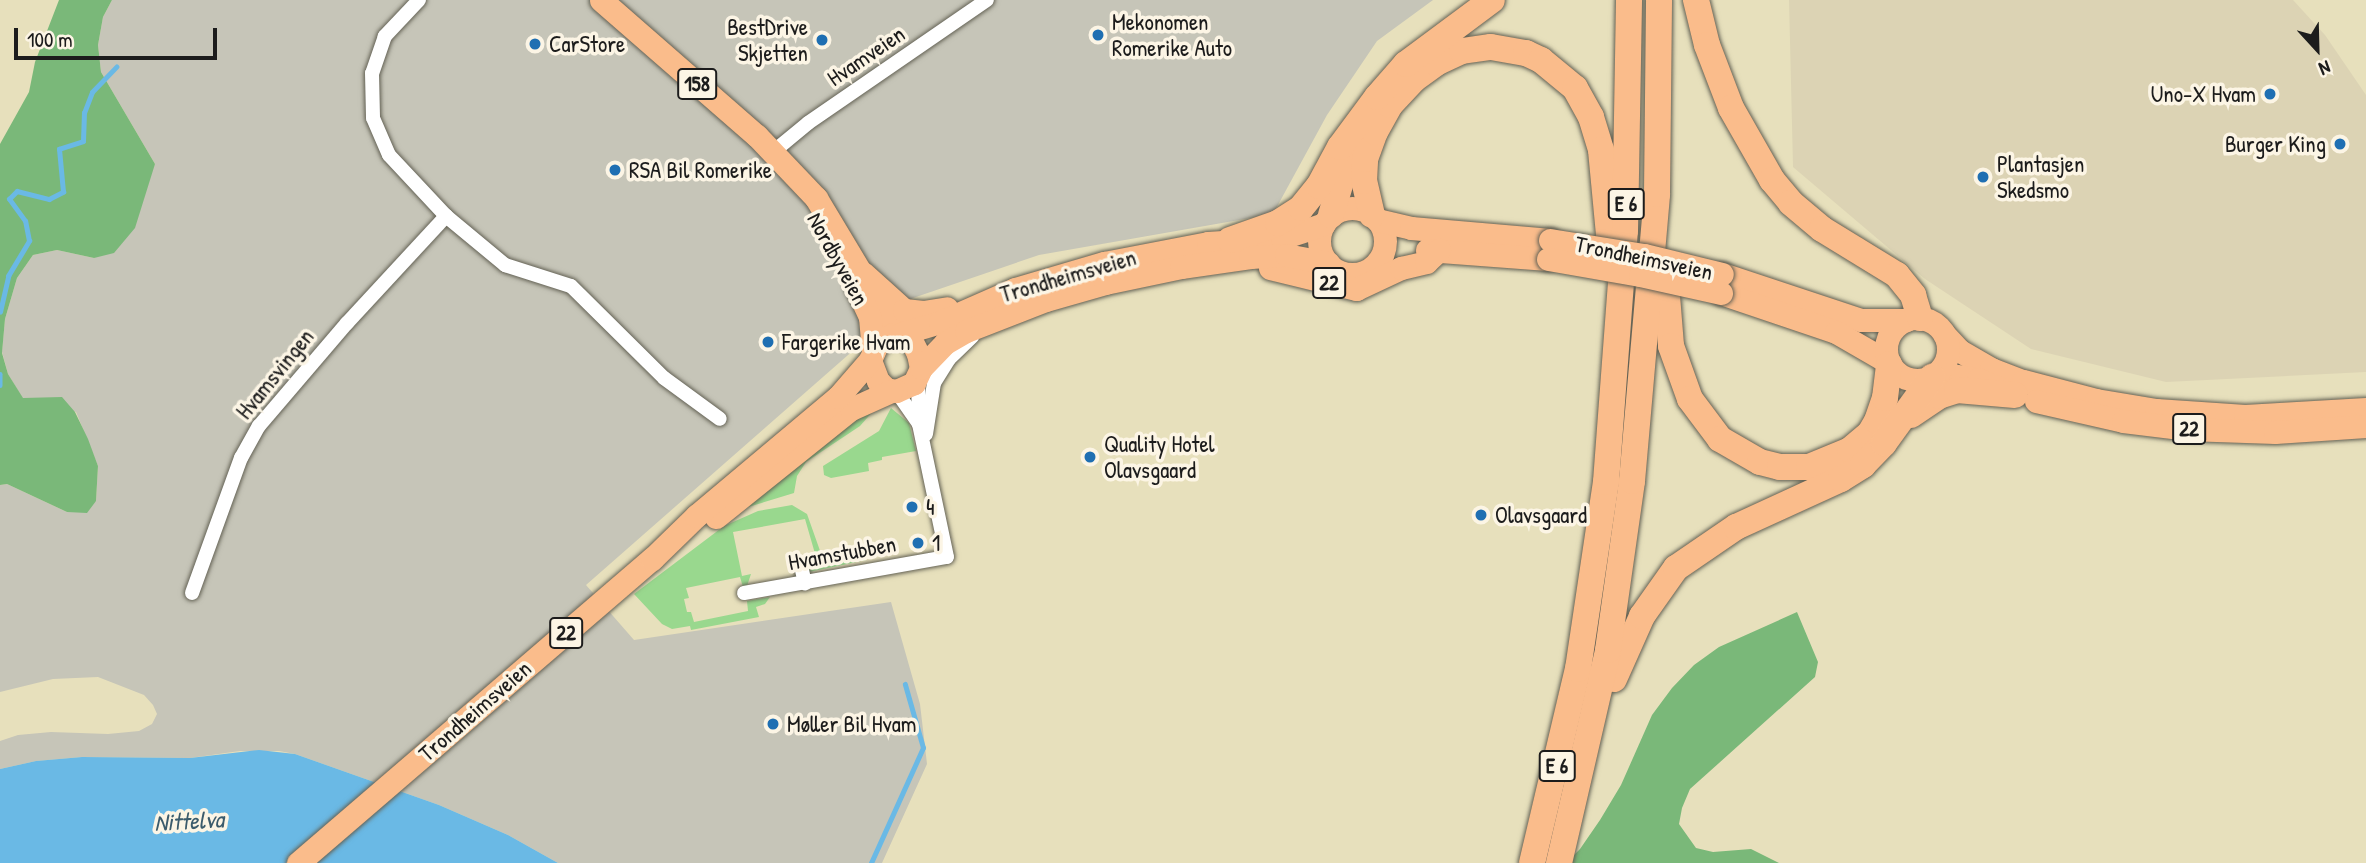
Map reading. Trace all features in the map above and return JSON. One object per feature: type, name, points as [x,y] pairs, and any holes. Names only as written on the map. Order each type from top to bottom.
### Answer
[{"type":"highway","points":[[1230,240],[1278,223],[1301,208],[1319,186],[1340,148],[1406,64],[1492,0]]},
{"type":"highway","name":"E 6","points":[[1532,863],[1564,734],[1587,619],[1614,407],[1625,231],[1629,0]]},
{"type":"highway","name":"E 6","points":[[1559,863],[1586,753],[1625,541],[1657,194],[1659,0]]},
{"type":"highway","points":[[1696,0],[1707,45],[1731,108],[1772,180],[1791,203],[1822,229],[1897,275],[1913,295],[1913,319]]},
{"type":"highway","points":[[1375,218],[1364,181],[1369,145],[1383,115],[1413,80],[1448,57],[1491,47],[1527,53],[1553,66],[1570,82],[1585,103],[1601,149],[1608,205],[1614,407]]},
{"type":"highway","points":[[1327,220],[1350,150],[1367,112]]},
{"type":"highway","points":[[1657,194],[1664,241],[1668,324],[1675,365],[1698,412],[1709,428],[1731,447],[1760,462],[1793,468],[1809,467],[1840,455],[1860,442],[1877,421],[1885,398],[1889,363]]},
{"type":"highway","points":[[1586,753],[1623,653],[1652,598],[1676,568],[1736,527],[1853,472],[1874,455],[1935,375]]},
{"type":"highway","points":[[1895,427],[1929,402],[1957,390],[2015,395]]},
{"type":"main road","name":"Nordbyveien","points":[[601,0],[773,152],[816,198],[899,333]]},
{"type":"main road","name":"Nordbyveien","points":[[791,172],[867,308],[872,355]]},
{"type":"main road","name":"22","points":[[1352,208],[1375,218],[1384,241],[1376,262],[1366,270],[1352,273],[1339,271],[1328,263],[1320,249],[1327,220],[1352,208]]},
{"type":"main road","name":"Trondheimsveien","points":[[1375,218],[1410,229],[1549,250],[1640,275],[1722,284],[1861,320],[1913,319]]},
{"type":"main road","name":"Trondheimsveien","points":[[920,373],[945,343],[990,309],[1039,281],[1104,263],[1230,240],[1282,238],[1327,220]]},
{"type":"main road","name":"Trondheimsveien","points":[[1376,262],[1405,253],[1439,250],[1549,250]]},
{"type":"main road","name":"22","points":[[1211,262],[1236,269],[1279,269],[1356,289],[1401,268],[1426,261],[1439,250]]},
{"type":"main road","name":"Trondheimsveien","points":[[899,333],[990,309],[1211,262],[1286,255],[1328,263]]},
{"type":"main road","name":"22","points":[[863,273],[894,304],[912,312],[990,309]]},
{"type":"main road","name":"Trondheimsveien","points":[[1722,284],[1836,331],[1889,363]]},
{"type":"main road","name":"22","points":[[1913,319],[1934,323],[1960,351],[1991,369],[2023,382],[2096,400],[2168,411],[2245,416],[2366,409]]},
{"type":"main road","points":[[1889,363],[1887,341],[1894,328],[1913,319]]},
{"type":"main road","name":"22","points":[[872,355],[881,340],[899,333]]},
{"type":"main road","points":[[899,333],[915,347],[920,373]]},
{"type":"main road","points":[[1935,375],[1948,354],[1944,334]]},
{"type":"main road","name":"Trondheimsveien","points":[[298,863],[653,559],[696,516],[846,389],[872,355]]},
{"type":"main road","points":[[872,355],[878,381],[893,391]]},
{"type":"main road","name":"22","points":[[1889,363],[1908,379],[1935,375],[1978,379],[2015,395],[2094,416],[2187,429],[2275,432],[2366,426]]},
{"type":"main road","name":"22","points":[[893,391],[906,389],[920,373]]},
{"type":"main road","name":"Trondheimsveien","points":[[653,559],[746,496],[851,409],[893,391]]},
{"type":"street","points":[[419,0],[394,25],[380,48],[372,73],[371,104],[377,132],[389,155],[446,216],[505,265],[571,286],[664,378],[720,419]]},
{"type":"street","name":"Hvamveien","points":[[773,152],[808,123],[987,0]]},
{"type":"street","name":"Hvamsvingen","points":[[192,593],[241,458],[259,426],[346,323],[446,216]]},
{"type":"street","points":[[925,443],[931,390],[938,375],[990,309]]},
{"type":"street","points":[[920,373],[919,424],[925,443]]},
{"type":"street","points":[[893,391],[919,424]]},
{"type":"street","name":"Hvamstubben","points":[[744,593],[947,557],[925,443]]},
{"type":"street","points":[[801,566],[805,584]]},
{"type":"street","points":[[758,573],[762,590]]},
{"type":"shaded area","points":[[112,0],[1433,0],[1377,41],[1327,115],[1273,214],[1039,255],[913,298],[586,585],[634,640],[891,602],[920,704],[927,764],[882,863],[558,863],[508,835],[439,805],[295,754],[279,751],[240,751],[190,758],[82,757],[36,761],[0,769],[0,741],[18,735],[51,732],[108,734],[139,731],[152,724],[157,714],[144,695],[98,677],[53,679],[0,692],[0,485],[7,484],[67,512],[96,501],[98,466],[76,412],[23,399],[8,374],[2,352],[5,319],[17,278],[33,255],[57,250],[94,258],[155,164],[101,72],[98,45],[103,17]]},
{"type":"shaded area","points":[[1789,0],[2293,0],[2325,35],[2366,95],[2366,372],[2166,382],[2031,349],[1925,279],[1793,167]]},
{"type":"green space","points":[[59,0],[112,0],[103,17],[98,45],[101,72],[155,164],[135,228],[114,253],[94,258],[57,250],[33,255],[17,278],[5,319],[2,353],[8,374],[23,398],[62,397],[75,412],[88,439],[98,466],[96,501],[87,513],[67,512],[7,484],[0,485],[0,144],[29,92],[35,62]]},
{"type":"green space","points":[[891,408],[909,423],[916,451],[882,457],[882,460],[868,463],[869,471],[831,478],[824,475],[823,466],[879,431]]},
{"type":"green space","points":[[875,409],[860,426],[806,462],[797,476],[794,493],[735,511],[850,419]]},
{"type":"green space","points":[[792,505],[807,514],[824,562],[832,564],[867,555],[866,560],[809,572],[808,567],[818,564],[805,519],[733,532],[742,576],[751,574],[747,586],[743,587],[740,577],[686,588],[689,598],[684,599],[687,612],[691,612],[694,622],[748,611],[747,601],[770,597],[765,604],[756,607],[759,617],[691,630],[690,626],[672,629],[662,624],[634,594],[724,526],[758,511]]},
{"type":"green space","points":[[1797,612],[1818,662],[1815,677],[1690,789],[1679,824],[1696,848],[1713,852],[1751,849],[1779,863],[1566,863],[1580,849],[1600,820],[1621,785],[1652,715],[1672,688],[1694,665],[1719,647]]},
{"type":"water","name":"Nittelva","points":[[259,750],[295,754],[439,805],[508,835],[558,863],[0,863],[0,769],[36,761],[82,757],[190,758]]},
{"type":"waterway","points":[[0,312],[8,276],[29,241],[25,221],[9,199],[17,191],[49,199],[63,192],[59,149],[83,141],[84,113],[92,92],[116,67]]},
{"type":"waterway","points":[[0,374],[0,385]]},
{"type":"waterway","points":[[871,863],[923,748],[905,685]]},
{"type":"place","name":"Mekonomen Romerike Auto","points":[[1098,35]]},
{"type":"place","name":"BestDrive Skjetten","points":[[822,40]]},
{"type":"place","name":"CarStore","points":[[535,44]]},
{"type":"place","name":"Uno-X Hvam","points":[[2270,94]]},
{"type":"place","name":"Burger King","points":[[2340,144]]},
{"type":"place","name":"RSA Bil Romerike","points":[[615,170]]},
{"type":"place","name":"Plantasjen Skedsmo","points":[[1983,177]]},
{"type":"place","name":"Fargerike Hvam","points":[[768,342]]},
{"type":"place","name":"Quality Hotel Olavsgaard","points":[[1090,457]]},
{"type":"place","name":"4","points":[[912,507]]},
{"type":"place","name":"Olavsgaard","points":[[1481,515]]},
{"type":"place","name":"1","points":[[918,543]]},
{"type":"place","name":"Møller Bil Hvam","points":[[773,724]]}]
